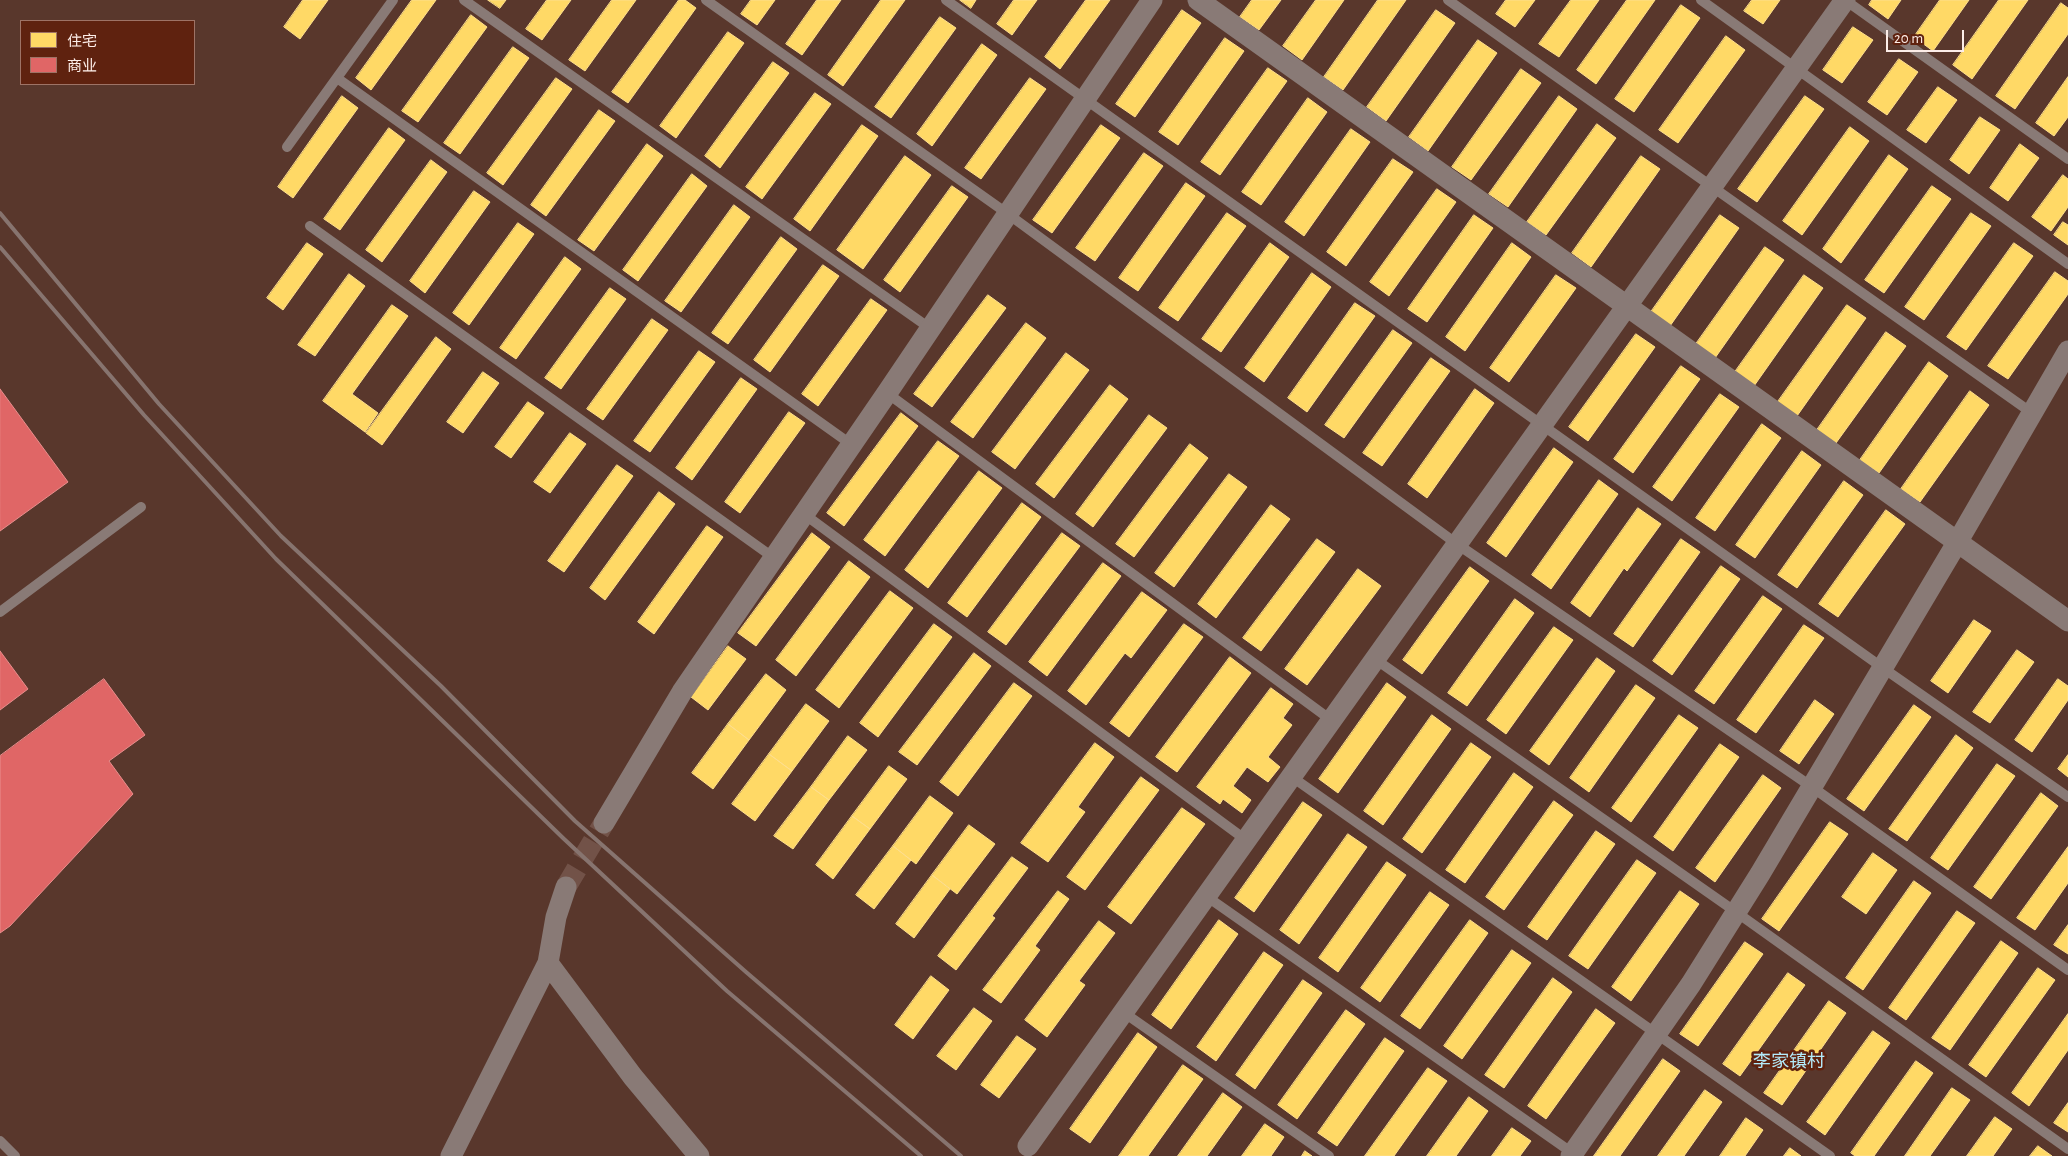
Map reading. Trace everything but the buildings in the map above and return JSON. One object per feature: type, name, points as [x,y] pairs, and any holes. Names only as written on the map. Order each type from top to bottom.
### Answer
[{"type":"street","points":[[604,823],[682,692],[931,329],[1152,0]]},
{"type":"street","points":[[1198,0],[2068,621]]},
{"type":"street","points":[[1028,1146],[1845,0]]},
{"type":"street","points":[[1574,1155],[1691,984],[1736,912],[1883,668],[2068,350]]},
{"type":"street","points":[[452,1156],[548,964],[556,917],[566,887]]},
{"type":"street","points":[[548,964],[633,1077],[699,1156]]},
{"type":"lane","points":[[287,147],[394,0]]},
{"type":"lane","points":[[464,0],[931,329]]},
{"type":"lane","points":[[706,0],[1008,214],[1457,544],[1812,787],[2068,970]]},
{"type":"lane","points":[[946,0],[1883,668],[2068,797]]},
{"type":"lane","points":[[1448,0],[2032,413]]},
{"type":"lane","points":[[1700,0],[2068,264]]},
{"type":"lane","points":[[1845,0],[2068,159]]},
{"type":"lane","points":[[337,78],[852,445]]},
{"type":"lane","points":[[310,226],[774,558]]},
{"type":"lane","points":[[887,393],[1332,720]]},
{"type":"lane","points":[[0,612],[141,507]]},
{"type":"lane","points":[[804,514],[1246,840]]},
{"type":"lane","points":[[1375,659],[1736,912],[2068,1149]]},
{"type":"lane","points":[[1292,776],[1830,1156]]},
{"type":"lane","points":[[1206,896],[1574,1155]]},
{"type":"lane","points":[[1123,1012],[1329,1156]]},
{"type":"lane","points":[[0,1141],[15,1156]]},
{"type":"tunnel","points":[[566,887],[604,823]]},
{"type":"railway","points":[[0,213],[159,404],[281,536],[441,686],[575,821],[746,972],[961,1156]]},
{"type":"railway","points":[[0,247],[144,415],[276,559],[563,838],[727,991],[921,1156]]},
{"type":"district","name":"李家镇村","points":[[1789,1062]]}]
